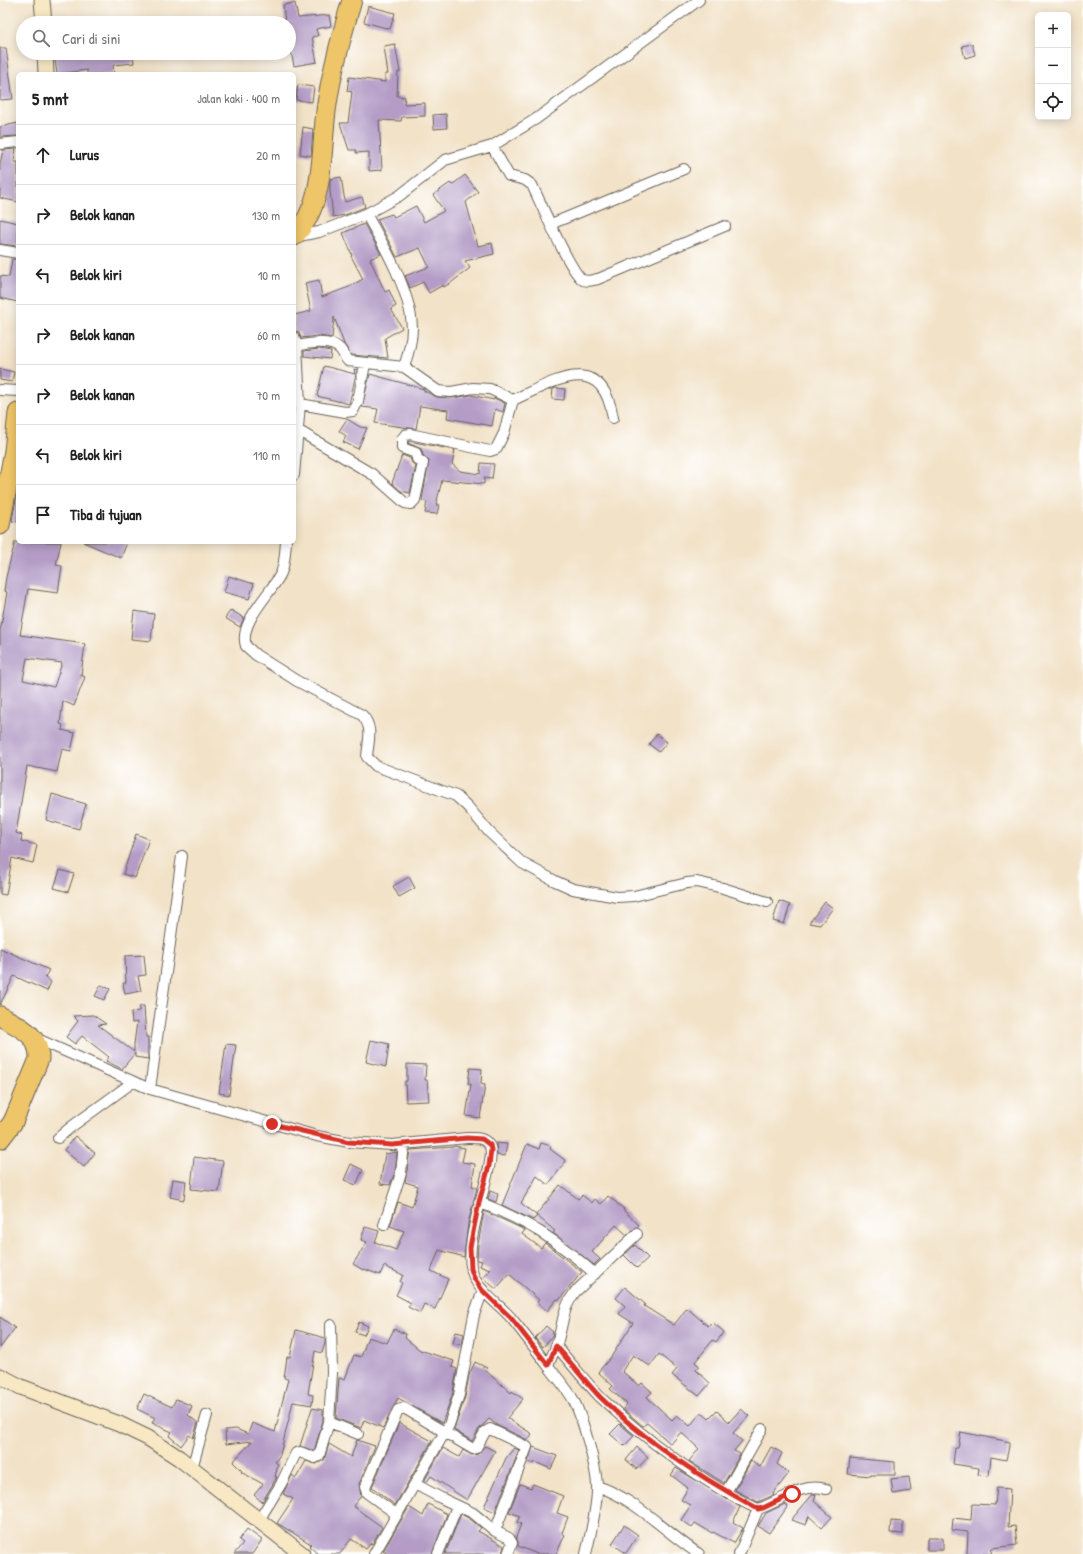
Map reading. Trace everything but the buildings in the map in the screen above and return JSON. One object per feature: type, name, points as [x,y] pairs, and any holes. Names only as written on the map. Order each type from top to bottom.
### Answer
[{"type":"highway","points":[[296,234],[303,226],[314,203],[322,156],[327,105],[337,54],[352,0]]},
{"type":"highway","points":[[0,525],[13,479],[16,439]]},
{"type":"highway","points":[[0,1016],[34,1037],[40,1050],[40,1059],[13,1122],[0,1139]]},
{"type":"street","points":[[42,0],[43,16]]},
{"type":"street","points":[[296,236],[319,232],[366,214],[399,196],[445,160],[492,146],[536,119],[699,0]]},
{"type":"street","points":[[45,60],[46,72]]},
{"type":"street","points":[[0,144],[16,142]]},
{"type":"street","points":[[492,146],[509,176],[525,180],[532,185],[577,275],[583,280],[589,281],[725,226]]},
{"type":"street","points":[[551,224],[684,169]]},
{"type":"street","points":[[366,214],[389,255],[410,313],[411,340],[404,367]]},
{"type":"street","points":[[0,250],[16,253]]},
{"type":"street","points":[[296,457],[300,404],[296,341],[334,345],[338,347],[348,361],[404,367],[438,391],[451,392],[473,388],[490,389],[513,400],[568,377],[583,376],[596,381],[607,393],[614,418]]},
{"type":"street","points":[[300,404],[345,412],[353,411],[358,401],[365,364]]},
{"type":"street","points":[[0,390],[16,391]]},
{"type":"street","points":[[299,431],[372,474],[405,503],[411,504],[415,500],[424,463],[417,459],[416,453],[402,448],[403,437],[410,434],[490,451],[496,449],[504,434],[513,400]]},
{"type":"street","points":[[286,544],[282,572],[260,602],[249,623],[244,634],[246,646],[262,660],[297,681],[362,715],[369,725],[370,732],[368,757],[376,766],[456,796],[468,806],[488,832],[522,864],[573,888],[617,897],[634,896],[697,882],[723,888],[767,902]]},
{"type":"street","points":[[150,1089],[182,856]]},
{"type":"street","points":[[34,1037],[150,1089],[324,1137],[349,1142],[404,1145],[467,1138],[477,1138],[486,1142],[491,1150],[489,1166],[473,1227],[470,1260],[474,1278],[482,1290],[511,1318],[574,1401],[588,1443],[597,1486],[586,1554]]},
{"type":"street","points":[[58,1138],[77,1122],[133,1082]]},
{"type":"street","points":[[384,1225],[401,1173],[404,1145]]},
{"type":"street","points":[[479,1202],[504,1212],[542,1232],[595,1274]]},
{"type":"street","points":[[548,1365],[556,1346],[564,1309],[568,1302],[575,1292],[637,1234]]},
{"type":"street","points":[[374,1554],[396,1514],[446,1433],[459,1395],[474,1315],[482,1290]]},
{"type":"street","points":[[259,1520],[281,1484],[296,1453],[300,1452],[315,1458],[319,1456],[328,1422],[332,1373],[331,1325]]},
{"type":"street","points":[[556,1346],[599,1395],[630,1424],[665,1451],[726,1492],[758,1509]]},
{"type":"street","points":[[0,1376],[21,1387],[134,1431],[166,1449],[302,1554]]},
{"type":"street","points":[[396,1514],[367,1493],[365,1487],[398,1410],[401,1408],[408,1410],[475,1449],[487,1430],[490,1429],[527,1447],[495,1531]]},
{"type":"street","points":[[192,1468],[207,1415]]},
{"type":"street","points":[[328,1422],[358,1434]]},
{"type":"street","points":[[726,1492],[762,1429]]},
{"type":"street","points":[[415,1484],[473,1513],[495,1531],[511,1540],[508,1554]]},
{"type":"street","points":[[597,1486],[614,1492],[624,1498],[699,1554]]},
{"type":"street","points":[[738,1554],[758,1509],[806,1488],[812,1487],[826,1489]]},
{"type":"street","points":[[438,1554],[457,1506]]},
{"type":"route","points":[[272,1124],[317,1136],[349,1142],[404,1145],[467,1138],[482,1139],[490,1145],[491,1150],[489,1166],[473,1227],[470,1260],[474,1278],[482,1290],[511,1318],[548,1365],[556,1346],[599,1395],[614,1409],[665,1451],[698,1474],[726,1492],[758,1509],[792,1494]]}]
